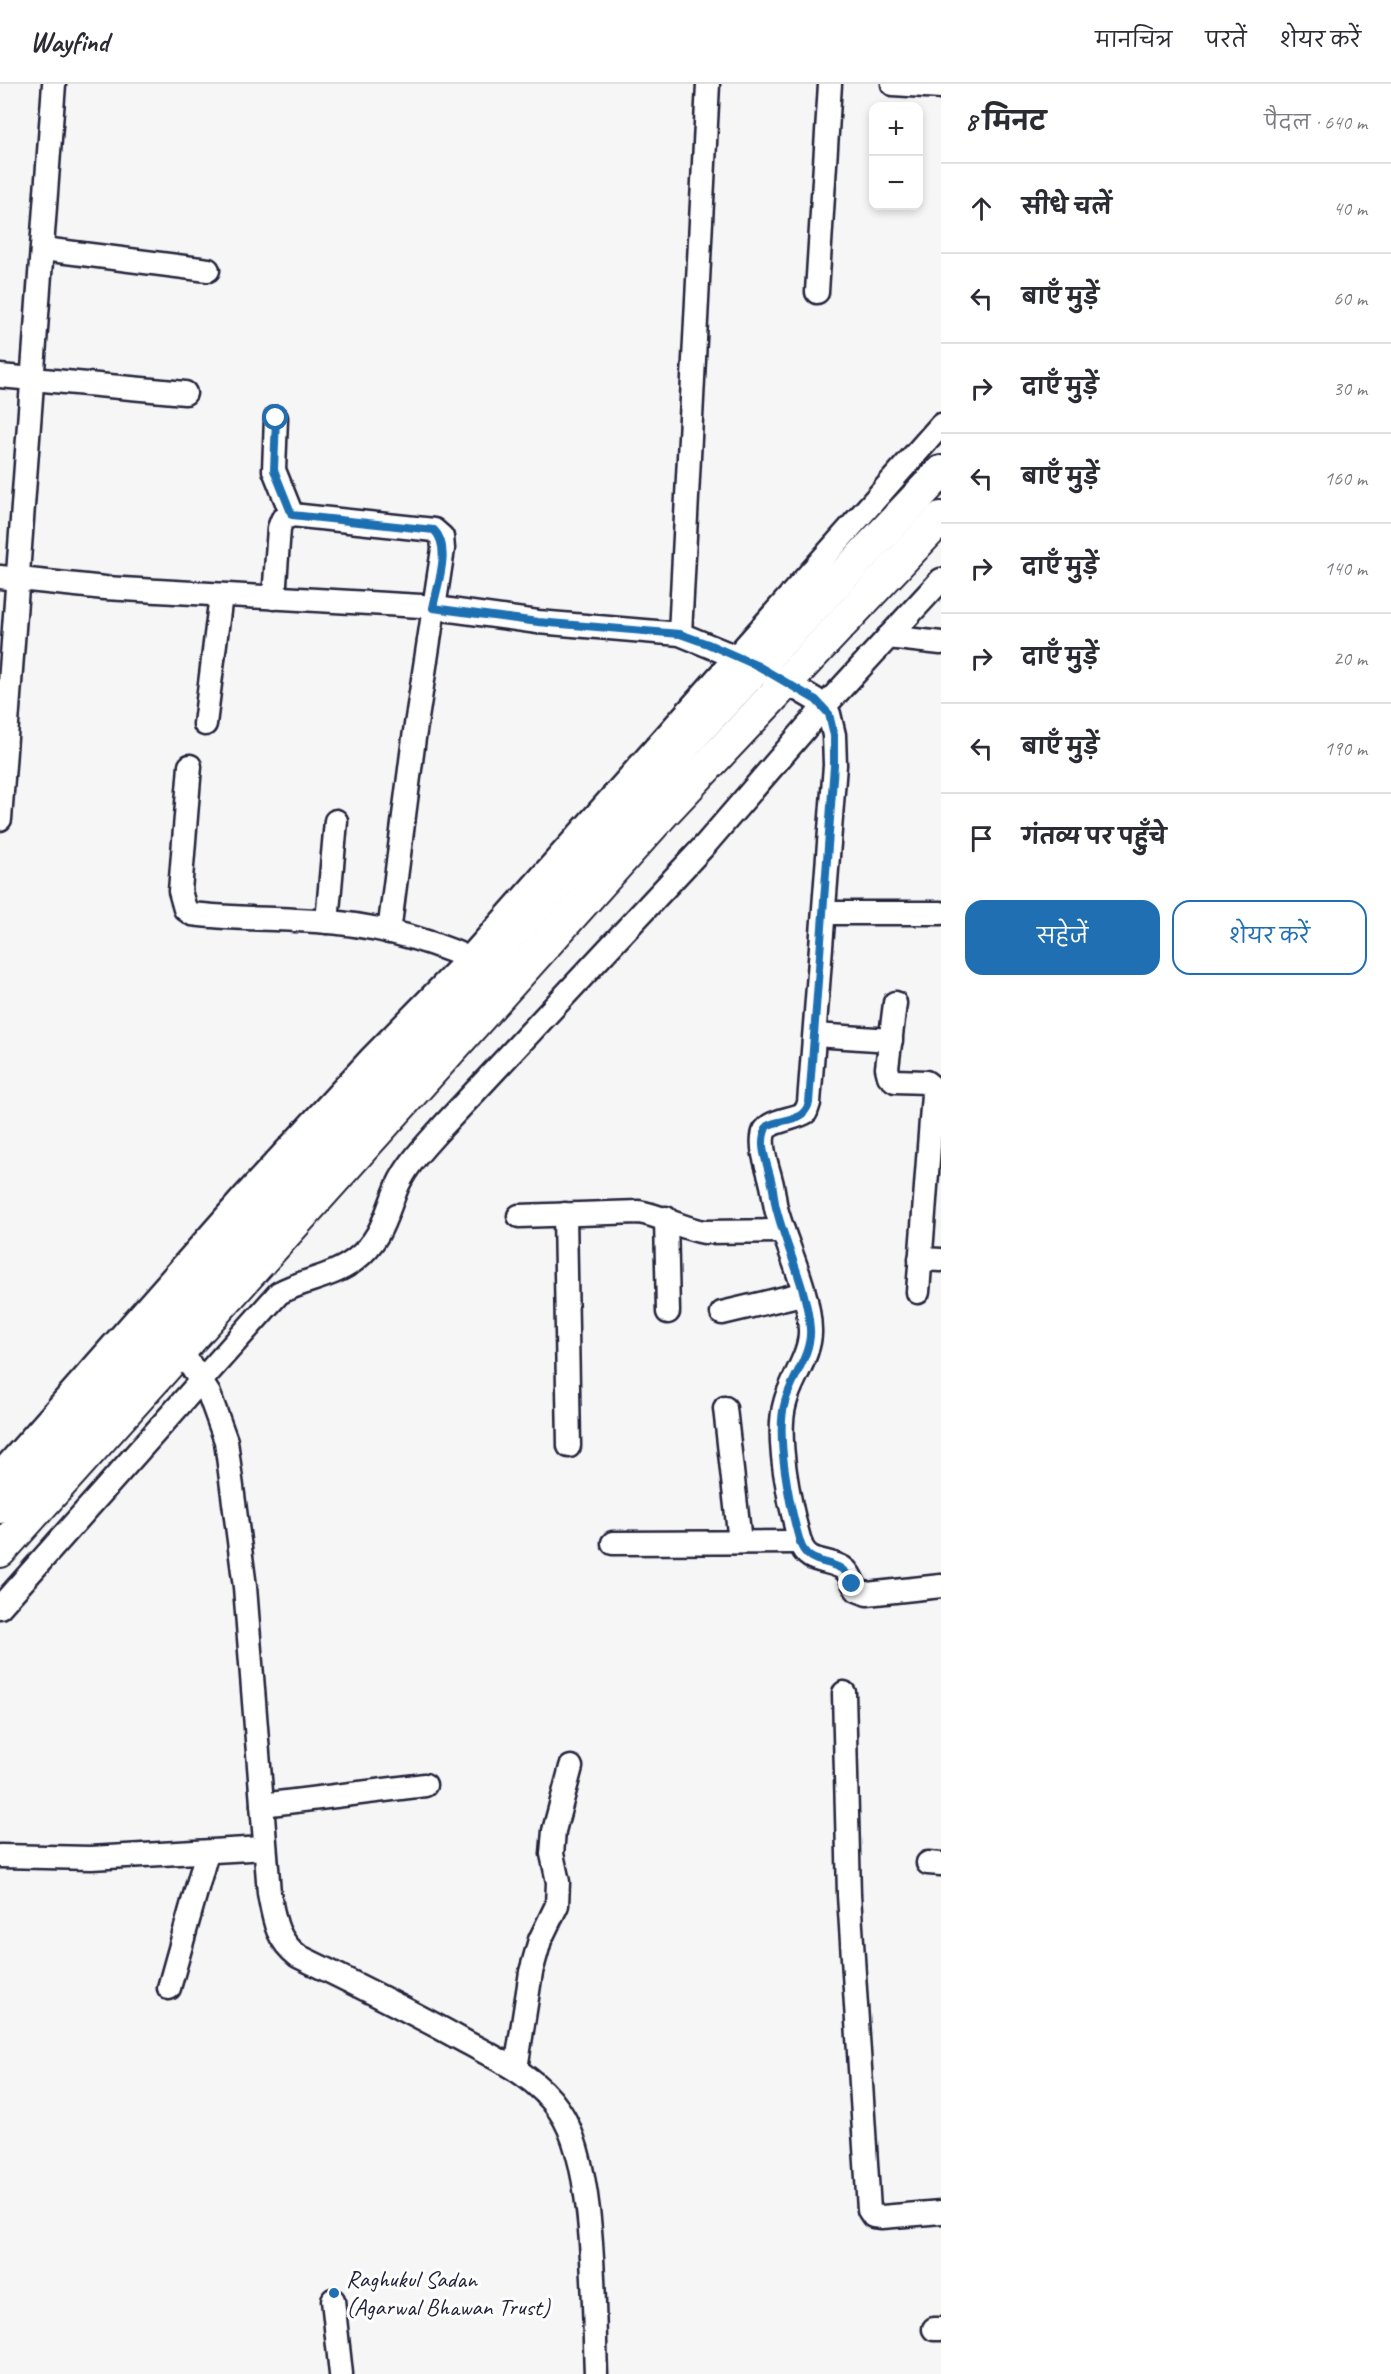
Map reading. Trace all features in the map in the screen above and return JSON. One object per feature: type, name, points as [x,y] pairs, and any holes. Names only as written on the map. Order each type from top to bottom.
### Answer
[{"type":"highway","points":[[0,1507],[556,885],[760,669],[941,472]]},
{"type":"highway","points":[[0,1551],[180,1348],[665,811],[760,669],[941,518]]},
{"type":"street","points":[[0,819],[9,578],[33,379],[54,84]]},
{"type":"street","points":[[680,634],[708,84]]},
{"type":"street","points":[[817,292],[830,84]]},
{"type":"street","points":[[893,84],[941,87]]},
{"type":"street","points":[[42,249],[208,270]]},
{"type":"street","points":[[0,376],[185,393]]},
{"type":"street","points":[[276,418],[274,470],[292,515]]},
{"type":"street","points":[[0,1473],[244,1196],[371,1058],[760,669],[854,521],[941,425]]},
{"type":"street","points":[[274,598],[279,528],[282,520],[292,515],[434,530],[442,537],[443,549],[389,932]]},
{"type":"street","points":[[9,578],[105,588],[433,608],[538,622],[680,634],[760,669],[816,700],[829,714],[834,735],[825,913],[816,1035],[806,1112],[790,1120],[777,1121],[767,1126],[763,1135],[765,1159],[810,1331],[808,1347],[784,1404],[781,1427],[783,1449],[800,1542],[804,1552],[812,1559],[841,1567],[849,1573],[857,1590],[867,1594],[941,1586]]},
{"type":"street","points":[[0,1607],[279,1293],[295,1284],[341,1269],[356,1259],[374,1241],[383,1228],[398,1184],[414,1160],[705,845],[823,708],[941,580]]},
{"type":"street","points":[[205,724],[221,595]]},
{"type":"street","points":[[888,637],[941,643]]},
{"type":"street","points":[[190,766],[180,891],[185,909],[192,914],[327,922],[389,932],[469,958]]},
{"type":"street","points":[[327,922],[336,821]]},
{"type":"street","points":[[825,913],[941,913]]},
{"type":"street","points":[[895,1003],[889,1076],[895,1081],[926,1082],[931,1086],[933,1094],[930,1260],[918,1292]]},
{"type":"street","points":[[816,1035],[891,1040]]},
{"type":"street","points":[[519,1215],[639,1212],[666,1218],[691,1230],[704,1232],[783,1231]]},
{"type":"street","points":[[565,1214],[569,1446]]},
{"type":"street","points":[[666,1218],[668,1312]]},
{"type":"street","points":[[722,1313],[802,1294]]},
{"type":"street","points":[[180,1348],[201,1381],[226,1441],[245,1587],[269,1893],[276,1929],[286,1947],[298,1956],[416,2014],[516,2069],[544,2090],[560,2111],[578,2155],[587,2206],[596,2374]]},
{"type":"street","points":[[725,1408],[740,1542]]},
{"type":"street","points":[[613,1544],[800,1542]]},
{"type":"street","points":[[844,1693],[849,1895],[869,2210],[873,2216],[882,2217],[941,2212]]},
{"type":"street","points":[[516,2069],[531,1972],[540,1940],[557,1905],[558,1882],[552,1854],[554,1831],[571,1767]]},
{"type":"street","points":[[262,1805],[425,1785]]},
{"type":"street","points":[[0,1856],[91,1858],[266,1848]]},
{"type":"street","points":[[169,1988],[207,1852]]},
{"type":"street","points":[[333,2300],[341,2374]]},
{"type":"place","name":"Raghukul Sadan (Agarwal Bhawan Trust)","points":[[334,2293]]},
{"type":"route","points":[[276,418],[274,470],[292,515],[434,530],[442,537],[443,549],[433,608],[538,622],[680,634],[758,666],[783,683],[816,700],[829,714],[834,735],[834,765],[821,976],[809,1103],[806,1112],[799,1117],[777,1121],[767,1126],[763,1135],[763,1147],[777,1212],[798,1276],[810,1331],[808,1347],[784,1404],[781,1427],[793,1512],[804,1552],[812,1559],[841,1567],[849,1573],[852,1584]]}]
